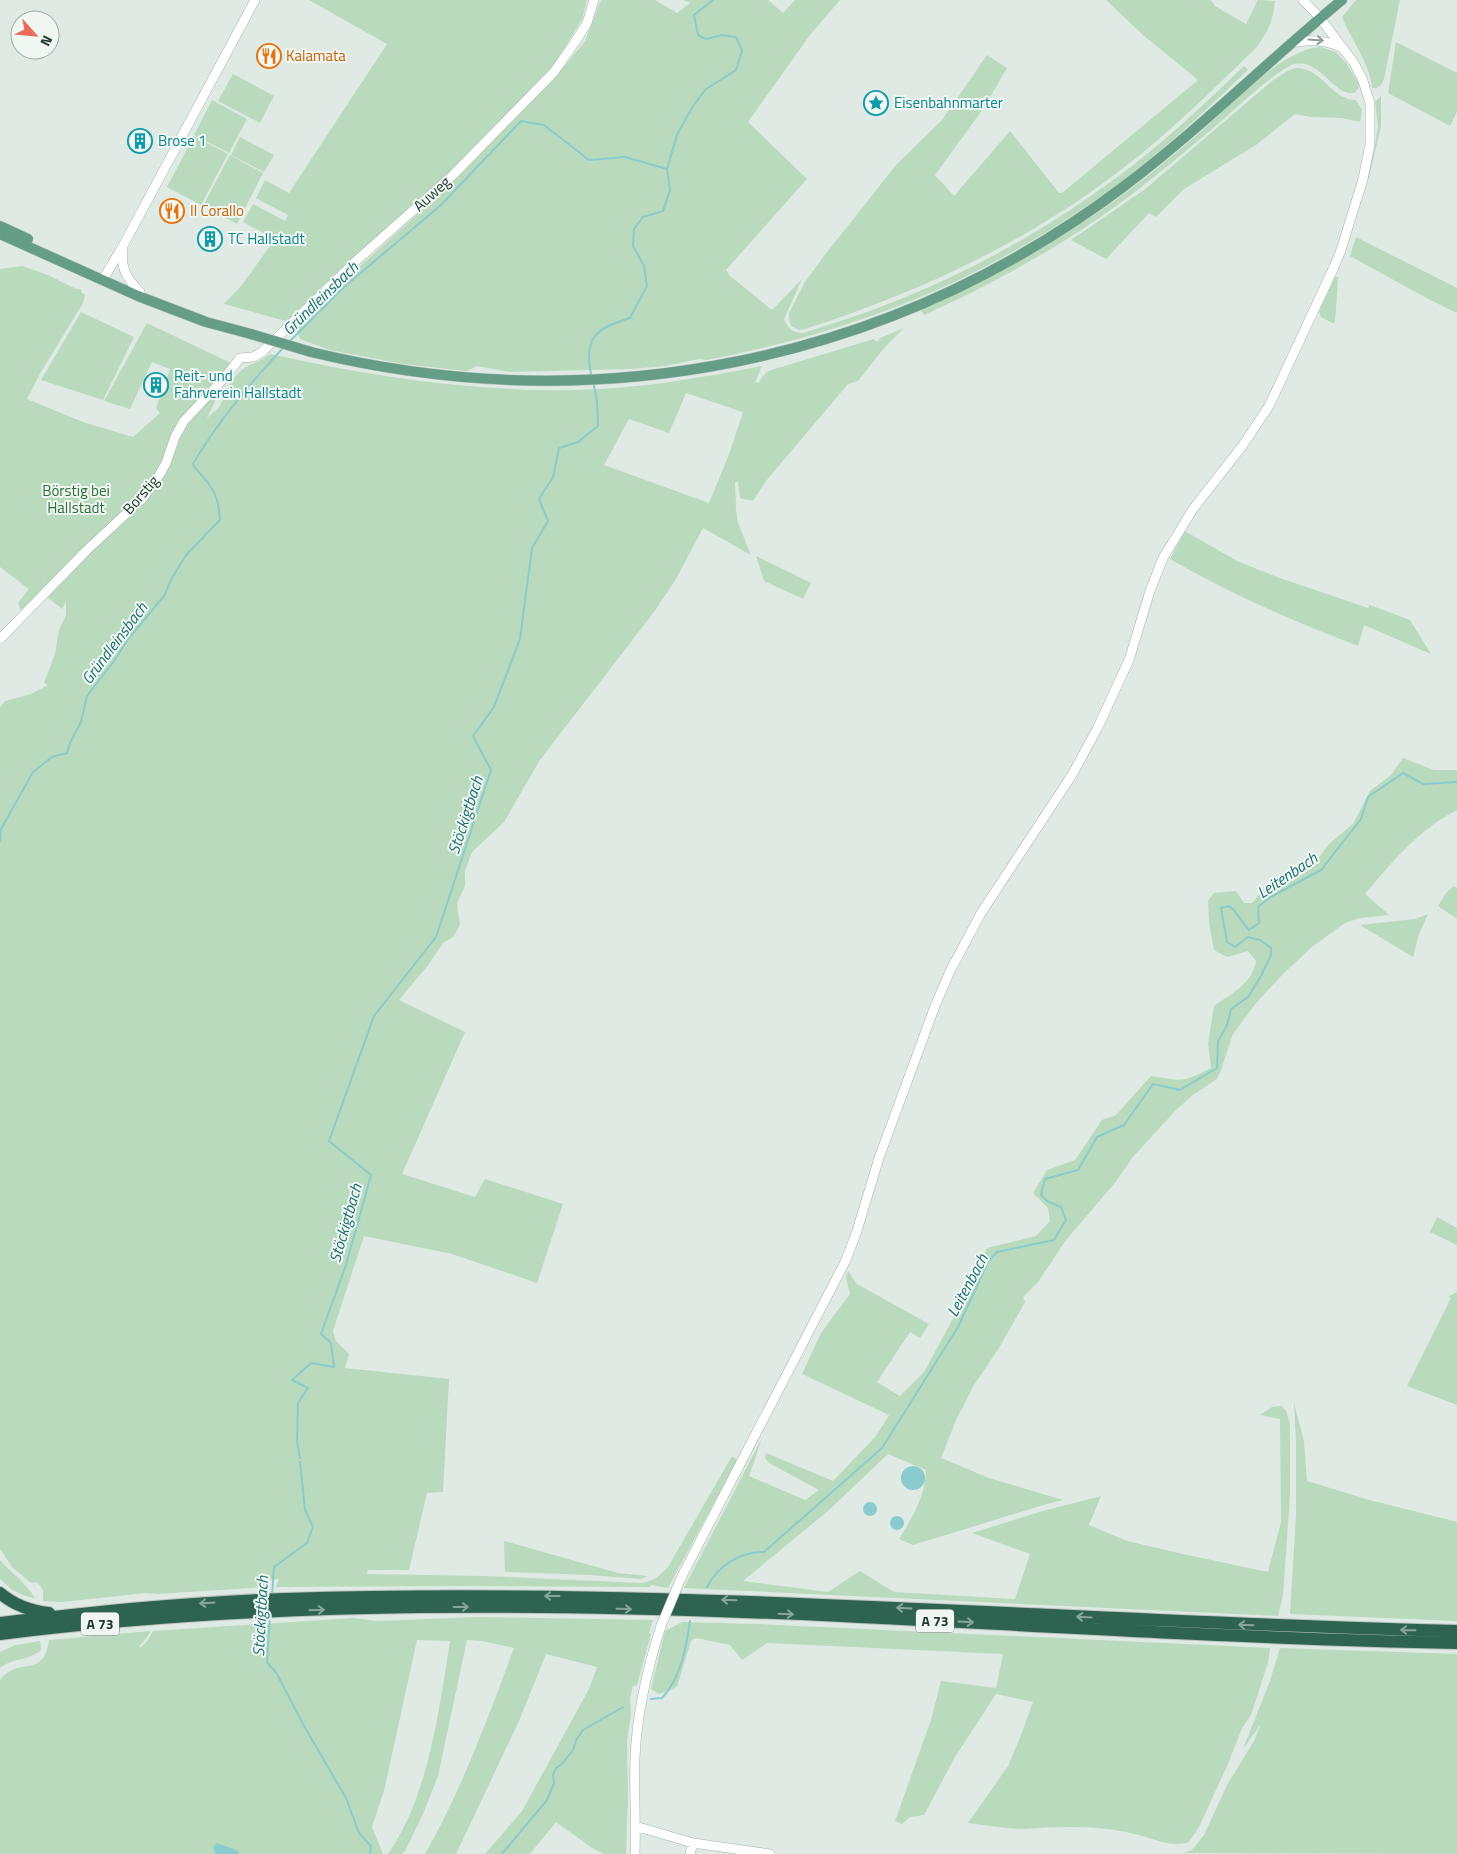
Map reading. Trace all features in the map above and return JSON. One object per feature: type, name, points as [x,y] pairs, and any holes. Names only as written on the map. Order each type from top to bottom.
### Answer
[{"type":"highway","points":[[0,1593],[10,1601],[26,1622]]},
{"type":"highway","name":"A 73","points":[[0,1622],[26,1622],[61,1618],[285,1605],[559,1596],[706,1599],[1216,1624],[1457,1631]]},
{"type":"highway","name":"A 73","points":[[376,1602],[752,1612],[1205,1635],[1457,1643]]},
{"type":"highway","points":[[0,1644],[26,1622],[61,1618]]},
{"type":"highway","name":"A 73","points":[[0,1634],[26,1622]]},
{"type":"main road","points":[[0,226],[104,278],[233,328],[311,352],[382,368],[445,376],[506,380],[573,381],[692,370],[794,348],[842,334],[892,316],[975,280],[1059,232],[1122,188],[1208,118],[1290,43],[1342,0]]},
{"type":"main road","points":[[0,234],[206,322],[233,328]]},
{"type":"street","points":[[104,278],[124,245],[255,0]]},
{"type":"street","name":"Auweg","points":[[240,358],[254,357],[262,352],[356,261],[453,175],[554,72],[587,23],[594,0]]},
{"type":"street","points":[[635,1854],[635,1775],[638,1724],[645,1678],[661,1626],[681,1578],[845,1262],[856,1234],[879,1158],[921,1042],[951,969],[981,913],[1064,788],[1090,743],[1115,692],[1128,660],[1150,591],[1164,558],[1182,526],[1243,445],[1269,406],[1334,267],[1363,179],[1370,145],[1370,103],[1358,70],[1320,18],[1302,0]]},
{"type":"street","points":[[1290,43],[1321,40],[1342,47]]},
{"type":"street","points":[[124,245],[122,264],[125,275],[140,292]]},
{"type":"street","name":"Borstig","points":[[0,639],[87,550],[143,498],[166,463],[175,437],[184,421],[227,375],[240,358]]},
{"type":"street","points":[[635,1826],[693,1843],[770,1854]]},
{"type":"street","points":[[690,1854],[693,1843]]},
{"type":"green space","points":[[309,0],[587,0],[582,19],[552,69],[436,185],[289,322],[224,304],[242,285],[275,239],[243,222],[253,204],[285,221],[288,215],[256,198],[265,180],[289,193],[387,44]]},
{"type":"green space","points":[[601,0],[655,0],[677,13],[690,3],[684,0],[768,0],[783,13],[795,0],[840,0],[810,35],[748,122],[807,179],[726,270],[729,275],[772,310],[802,279],[784,319],[791,329],[799,333],[846,319],[927,288],[967,269],[1043,227],[1080,204],[1150,152],[1244,66],[1248,70],[1179,135],[1150,159],[1103,195],[1027,244],[940,289],[851,323],[805,337],[707,360],[699,359],[665,366],[631,369],[510,372],[477,366],[467,371],[403,364],[330,350],[300,339],[295,328],[453,182],[514,116],[562,69],[585,41]]},
{"type":"green space","points":[[1106,0],[1211,0],[1215,6],[1246,24],[1258,0],[1275,1],[1269,26],[1256,48],[1154,143],[1082,198],[1007,244],[928,282],[847,315],[805,329],[799,330],[791,326],[789,313],[805,282],[896,165],[942,120],[987,55],[1007,68],[983,109],[935,175],[954,196],[1010,131],[1059,193],[1062,193],[1198,80],[1143,35]]},
{"type":"green space","points":[[1356,0],[1400,0],[1384,79],[1377,88],[1372,88],[1368,70],[1342,17]]},
{"type":"green space","points":[[1396,42],[1457,73],[1457,112],[1450,126],[1388,93]]},
{"type":"green space","points":[[1320,47],[1336,52],[1347,64],[1359,84],[1358,89],[1354,93],[1340,89],[1312,67],[1304,64],[1295,64],[1288,67],[1256,90],[1218,124],[1130,196],[1099,218],[1014,270],[924,315],[921,310],[945,300],[1015,264],[1103,209],[1140,182],[1272,69],[1288,58]]},
{"type":"green space","points":[[1296,68],[1305,69],[1313,73],[1340,95],[1347,99],[1356,100],[1362,110],[1360,122],[1342,118],[1311,117],[1295,114],[1256,145],[1184,189],[1156,217],[1149,213],[1106,259],[1071,240],[1144,190],[1272,81],[1287,71]]},
{"type":"green space","points":[[233,74],[274,96],[260,123],[218,101]]},
{"type":"green space","points":[[1381,96],[1381,126],[1369,178],[1367,178],[1378,126],[1375,102]]},
{"type":"green space","points":[[212,100],[247,119],[229,153],[194,135]]},
{"type":"green space","points":[[194,136],[228,154],[201,205],[167,187]]},
{"type":"green space","points":[[240,137],[274,155],[264,172],[231,155]]},
{"type":"green space","points":[[230,155],[263,173],[237,224],[203,206]]},
{"type":"green space","points":[[1356,237],[1457,288],[1457,313],[1350,256]]},
{"type":"green space","name":"Börstig bei Hallstadt","points":[[22,266],[82,290],[81,292],[85,295],[83,303],[41,372],[27,399],[83,422],[133,437],[160,413],[156,408],[170,369],[152,362],[130,409],[104,401],[147,323],[233,364],[189,413],[181,419],[175,427],[168,447],[178,439],[190,420],[212,396],[218,395],[207,418],[219,407],[238,373],[270,354],[383,376],[497,388],[574,390],[621,388],[692,379],[762,366],[755,382],[759,383],[768,371],[874,339],[877,342],[880,338],[904,328],[884,348],[858,381],[848,384],[766,481],[753,501],[740,498],[738,482],[735,482],[738,523],[751,555],[703,528],[676,579],[654,612],[540,760],[504,822],[472,852],[465,871],[465,886],[457,903],[460,925],[453,937],[443,943],[429,964],[399,1000],[465,1032],[402,1174],[475,1197],[485,1179],[563,1204],[537,1283],[452,1254],[364,1236],[333,1331],[336,1341],[349,1354],[345,1368],[449,1379],[443,1492],[427,1493],[409,1570],[368,1570],[367,1574],[485,1576],[642,1583],[650,1581],[668,1567],[732,1456],[737,1460],[668,1588],[651,1585],[650,1587],[276,1587],[279,1579],[267,1580],[267,1587],[157,1594],[146,1593],[62,1602],[43,1601],[43,1590],[37,1582],[31,1583],[12,1567],[0,1549],[0,708],[5,701],[31,694],[48,685],[44,683],[55,654],[59,630],[66,615],[66,602],[62,609],[47,597],[21,611],[18,603],[29,589],[0,567],[0,269]],"holes":[[[686,393],[743,412],[728,457],[709,503],[604,465],[629,419],[669,433]]]},
{"type":"green space","points":[[1335,277],[1338,277],[1338,280],[1335,322],[1332,323],[1321,317],[1319,312]]},
{"type":"green space","points":[[81,312],[134,337],[103,400],[41,380]]},
{"type":"green space","points":[[1185,531],[1237,561],[1277,577],[1368,608],[1370,605],[1410,620],[1431,654],[1364,625],[1358,646],[1286,617],[1216,584],[1170,559]]},
{"type":"green space","points":[[756,556],[811,583],[803,599],[764,581]]},
{"type":"green space","points":[[1403,758],[1434,770],[1457,770],[1457,810],[1418,836],[1365,894],[1389,915],[1360,918],[1345,923],[1313,946],[1257,1002],[1233,1034],[1217,1079],[1193,1095],[1176,1110],[1133,1157],[1114,1184],[1066,1240],[1038,1282],[1023,1297],[1025,1302],[999,1348],[974,1385],[956,1420],[941,1458],[989,1478],[1063,1500],[913,1545],[899,1539],[921,1497],[926,1470],[888,1454],[828,1511],[743,1581],[828,1592],[860,1571],[894,1592],[1015,1599],[1030,1554],[972,1533],[1043,1511],[1101,1496],[1089,1525],[1127,1541],[1268,1572],[1281,1522],[1280,1419],[1260,1415],[1272,1407],[1281,1406],[1286,1411],[1290,1423],[1290,1496],[1283,1595],[1278,1616],[684,1588],[762,1438],[749,1476],[805,1500],[819,1490],[769,1463],[765,1458],[766,1453],[833,1481],[876,1436],[889,1415],[802,1374],[821,1333],[850,1294],[846,1277],[848,1271],[857,1284],[929,1324],[920,1338],[910,1332],[877,1382],[900,1396],[924,1372],[968,1291],[987,1248],[1036,1236],[1050,1221],[1048,1208],[1033,1193],[1047,1170],[1075,1160],[1102,1120],[1116,1115],[1151,1076],[1182,1080],[1211,1068],[1208,1044],[1214,1006],[1246,982],[1254,969],[1256,961],[1248,951],[1227,957],[1214,950],[1209,923],[1208,901],[1214,893],[1236,891],[1244,903],[1252,903],[1270,881],[1298,878],[1313,865],[1330,843],[1353,824],[1370,791],[1391,775]]},
{"type":"green space","points":[[1454,886],[1457,888],[1457,919],[1438,906],[1446,893]]},
{"type":"green space","points":[[1428,914],[1419,934],[1413,957],[1360,925],[1415,919]]},
{"type":"green space","points":[[1437,1217],[1457,1228],[1457,1245],[1430,1232]]},
{"type":"green space","points":[[1457,1292],[1457,1405],[1407,1386],[1451,1298],[1448,1297]]},
{"type":"green space","points":[[1294,1403],[1304,1442],[1307,1481],[1373,1501],[1457,1522],[1457,1621],[1290,1614],[1296,1515]]},
{"type":"green space","points":[[504,1541],[618,1573],[648,1576],[641,1579],[505,1572]]},
{"type":"green space","points":[[0,1560],[35,1598],[16,1592],[0,1579]]},
{"type":"green space","points":[[477,1617],[653,1620],[637,1685],[633,1686],[630,1698],[631,1715],[627,1740],[626,1854],[604,1854],[592,1848],[556,1822],[530,1854],[485,1854],[522,1811],[589,1689],[597,1667],[546,1654],[519,1721],[456,1854],[425,1854],[463,1779],[514,1648],[482,1641],[467,1640],[438,1776],[423,1814],[405,1851],[402,1854],[388,1854],[402,1831],[423,1779],[436,1723],[450,1641],[417,1640],[384,1791],[372,1827],[383,1854],[0,1854],[0,1680],[15,1669],[36,1664],[42,1660],[49,1640],[151,1631],[139,1646],[140,1648],[153,1631],[354,1618],[377,1621]]},
{"type":"green space","points":[[682,1622],[1270,1648],[1268,1663],[1251,1715],[1242,1728],[1228,1764],[1199,1827],[1189,1842],[1174,1844],[1100,1828],[1015,1829],[968,1823],[1008,1766],[1033,1702],[996,1694],[955,1757],[924,1815],[910,1817],[902,1824],[895,1821],[931,1720],[941,1681],[996,1688],[1003,1654],[767,1643],[742,1660],[730,1645],[696,1638],[691,1641],[677,1687],[659,1694],[651,1689],[665,1631]]},
{"type":"green space","points":[[40,1641],[41,1650],[36,1654],[0,1668],[0,1652],[16,1645]]},
{"type":"green space","points":[[1280,1648],[1457,1654],[1457,1854],[1183,1853],[1192,1850],[1204,1835],[1227,1785],[1254,1741],[1261,1724],[1243,1749],[1270,1681]]},
{"type":"water","points":[[913,1466],[921,1470],[925,1478],[921,1486],[913,1490],[905,1486],[901,1478],[905,1470]]},
{"type":"water","points":[[867,1502],[873,1502],[877,1509],[873,1516],[867,1516],[863,1512],[863,1506]]},
{"type":"water","points":[[894,1516],[900,1516],[904,1523],[900,1530],[894,1530],[890,1526],[890,1520]]},
{"type":"water","points":[[217,1843],[239,1851],[238,1854],[216,1854],[213,1847]]},
{"type":"waterway","name":"Stöckigtbach","points":[[591,374],[589,351],[595,336],[601,330],[630,318],[647,286],[644,266],[633,246],[634,229],[643,217],[663,211],[670,190],[667,169],[677,135],[693,106],[706,89],[736,70],[742,51],[736,37],[722,35],[706,39],[698,35],[694,15],[713,0]]},
{"type":"waterway","name":"Gründleinsbach","points":[[289,342],[344,287],[441,205],[521,121],[544,125],[589,160],[625,157],[667,169]]},
{"type":"waterway","name":"Gründleinsbach","points":[[0,841],[1,829],[33,772],[52,757],[67,753],[81,722],[87,696],[128,639],[164,596],[186,555],[220,520],[218,503],[214,493],[193,464],[235,403],[284,347]]},
{"type":"waterway","name":"Stöckigtbach","points":[[300,1458],[297,1442],[298,1403],[308,1388],[292,1380],[311,1363],[334,1367],[331,1343],[321,1334],[346,1265],[371,1175],[329,1141],[374,1016],[436,937],[491,770],[473,736],[494,707],[520,639],[532,548],[548,521],[539,499],[553,477],[559,448],[578,442],[598,426],[597,401],[593,381]]},
{"type":"waterway","name":"Leitenbach","points":[[707,1587],[723,1567],[738,1557],[755,1552],[764,1552],[882,1448],[958,1327],[988,1262],[997,1252],[1054,1240],[1066,1220],[1061,1207],[1047,1201],[1041,1195],[1045,1179],[1078,1170],[1097,1137],[1124,1125],[1153,1084],[1180,1090],[1217,1068],[1218,1041],[1227,1025],[1231,1009],[1248,997],[1271,955],[1271,948],[1260,940],[1248,937],[1235,947],[1227,942],[1221,908],[1229,906],[1249,930],[1259,923],[1258,907],[1269,898],[1321,870],[1361,819],[1368,797],[1403,773],[1423,784],[1457,782]]},
{"type":"waterway","name":"Stöckigtbach","points":[[272,1596],[274,1567],[307,1543],[313,1527],[305,1510],[300,1462]]},
{"type":"waterway","name":"Stöckigtbach","points":[[270,1615],[267,1662],[277,1674],[304,1726],[346,1798],[359,1833],[371,1846],[370,1854]]},
{"type":"waterway","name":"Leitenbach","points":[[651,1699],[662,1698],[674,1681],[682,1662],[690,1621]]},
{"type":"waterway","name":"Leitenbach","points":[[502,1854],[547,1800],[554,1783],[553,1775],[556,1768],[562,1764],[573,1750],[576,1740],[583,1730],[623,1707]]},
{"type":"place","name":"Kalamata","points":[[269,56]]},
{"type":"place","name":"Eisenbahnmarter","points":[[876,103]]},
{"type":"place","name":"Brose 1","points":[[140,141]]},
{"type":"place","name":"Il Corallo","points":[[172,211]]},
{"type":"place","name":"TC Hallstadt","points":[[210,239]]},
{"type":"place","name":"Reit- und Fahrverein Hallstadt","points":[[156,385]]}]
